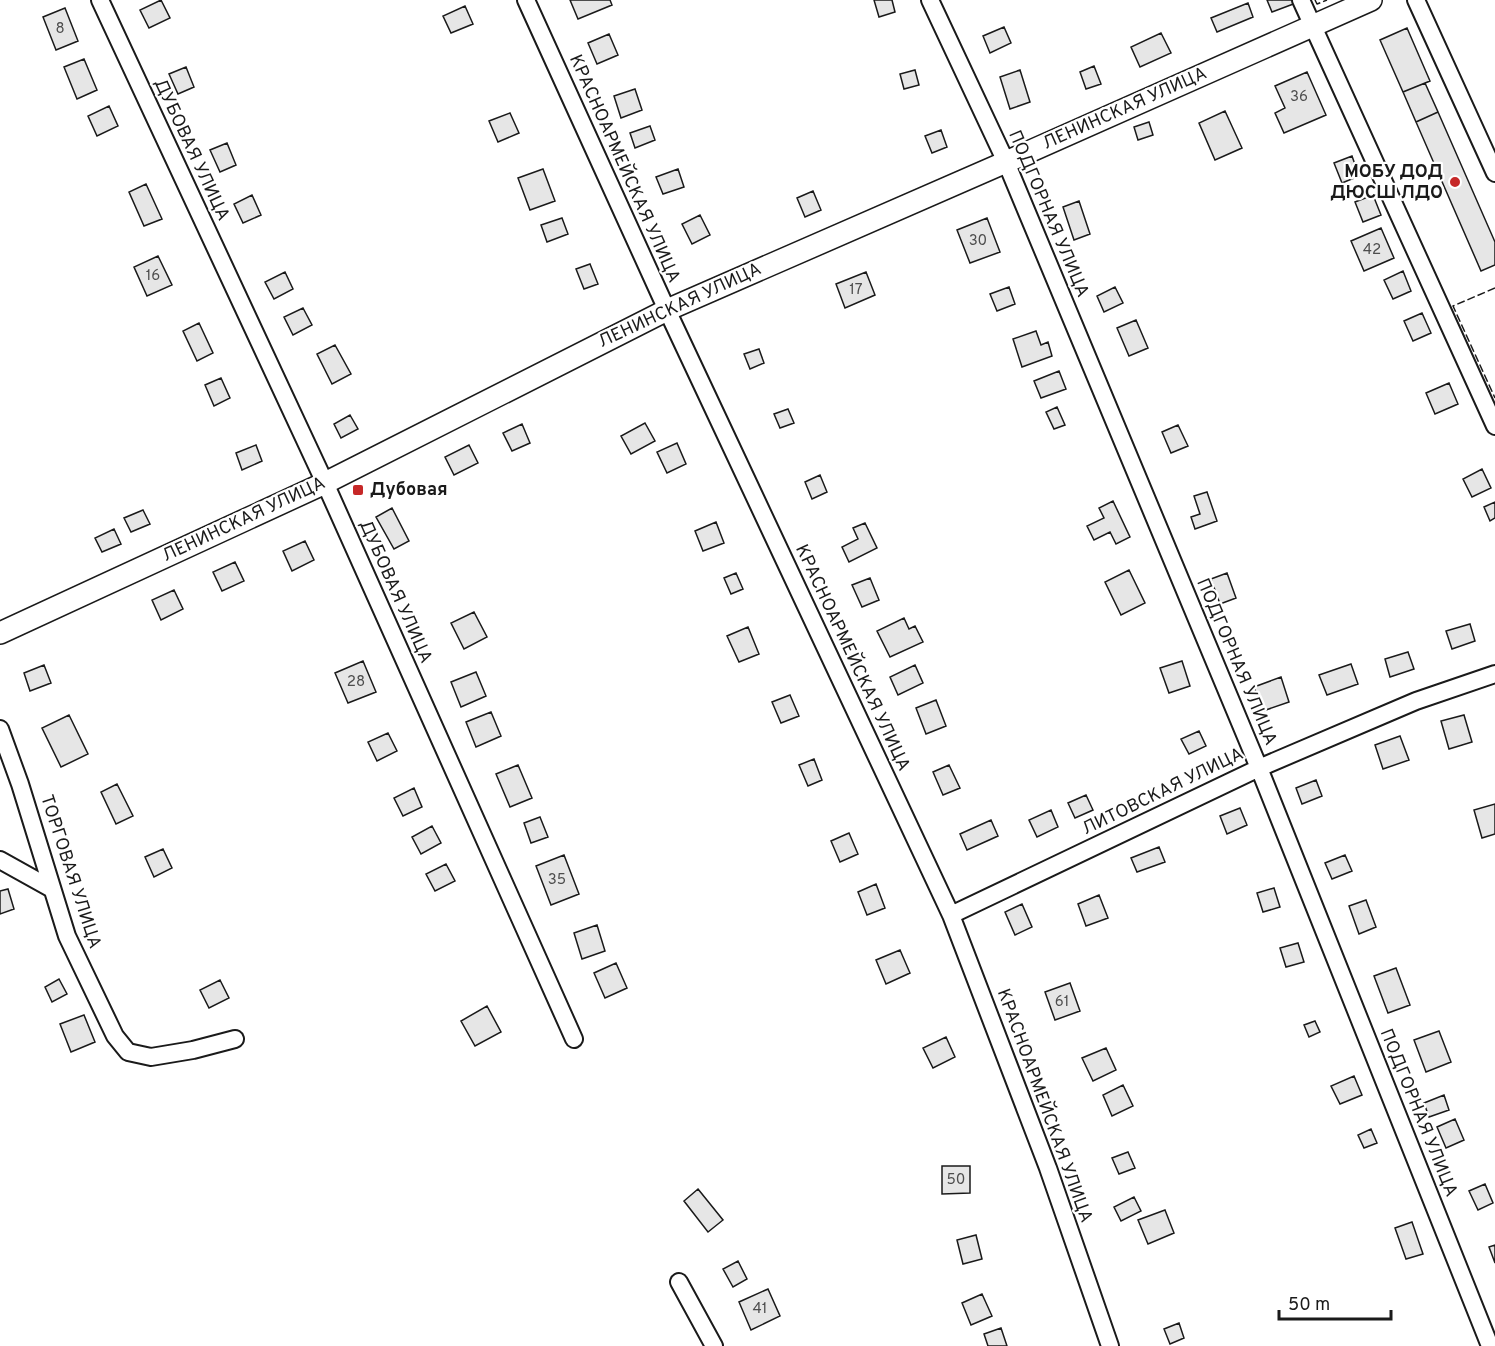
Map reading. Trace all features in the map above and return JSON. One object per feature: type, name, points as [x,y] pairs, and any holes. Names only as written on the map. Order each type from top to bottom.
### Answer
[{"type":"main road","name":"ЛЕНИНСКАЯ УЛИЦА","points":[[0,633],[325,483],[667,310],[1371,0]]},
{"type":"street","name":"ДУБОВАЯ УЛИЦА","points":[[100,0],[325,483],[574,1039]]},
{"type":"street","name":"КРАСНОАРМЕЙСКАЯ УЛИЦА","points":[[526,0],[667,310],[951,915],[1048,1168],[1110,1346]]},
{"type":"street","name":"ПОДГОРНАЯ УЛИЦА","points":[[930,0],[1006,162],[1259,768],[1490,1346]]},
{"type":"street","points":[[1301,0],[1495,426]]},
{"type":"street","points":[[1416,0],[1495,173]]},
{"type":"street","name":"ЛИТОВСКАЯ УЛИЦА","points":[[951,915],[1259,768],[1416,700],[1495,674]]},
{"type":"street","name":"ТОРГОВАЯ УЛИЦА","points":[[0,729],[20,784],[67,936],[115,1036],[128,1052],[151,1058],[236,1039]]},
{"type":"street","points":[[0,860],[52,889]]},
{"type":"street","points":[[679,1282],[714,1346]]},
{"type":"building","points":[[161,0],[170,18],[149,28],[140,10]]},
{"type":"building","points":[[570,0],[610,0],[612,5],[578,19]]},
{"type":"building","points":[[874,0],[892,0],[895,12],[879,17]]},
{"type":"building","points":[[1267,0],[1295,0],[1296,3],[1272,12]]},
{"type":"building","points":[[1248,3],[1253,17],[1217,32],[1211,18]]},
{"type":"building","points":[[465,6],[473,24],[451,33],[443,16]]},
{"type":"building","points":[[65,8],[78,41],[56,50],[43,17]]},
{"type":"building","points":[[1004,27],[1011,43],[990,53],[983,36]]},
{"type":"building","points":[[1407,28],[1430,81],[1403,92],[1380,40]]},
{"type":"building","points":[[1161,33],[1171,53],[1140,67],[1131,47]]},
{"type":"building","points":[[609,34],[618,55],[597,64],[588,43]]},
{"type":"building","points":[[84,59],[97,90],[77,99],[64,67]]},
{"type":"building","points":[[1094,66],[1101,84],[1086,89],[1080,72]]},
{"type":"building","points":[[186,67],[194,87],[178,94],[169,74]]},
{"type":"building","points":[[915,70],[919,85],[904,89],[900,74]]},
{"type":"building","points":[[1020,70],[1030,102],[1010,109],[1000,77]]},
{"type":"building","points":[[1307,72],[1326,115],[1284,133],[1275,113],[1285,108],[1275,86]]},
{"type":"building","points":[[1425,83],[1438,112],[1416,122],[1403,92]]},
{"type":"building","points":[[635,89],[642,110],[621,118],[614,96]]},
{"type":"building","points":[[109,106],[118,126],[97,136],[88,116]]},
{"type":"building","points":[[1225,111],[1242,148],[1215,160],[1199,123]]},
{"type":"building","name":"МОБУ ДОД ДЮСШ ЛДО","points":[[1438,112],[1495,242],[1495,265],[1481,271],[1416,122]]},
{"type":"building","points":[[510,113],[519,133],[498,142],[489,121]]},
{"type":"building","points":[[1149,122],[1153,135],[1138,140],[1134,127]]},
{"type":"building","points":[[650,126],[655,140],[635,148],[630,133]]},
{"type":"building","points":[[941,130],[947,147],[932,153],[925,136]]},
{"type":"building","points":[[227,143],[236,165],[220,172],[210,150]]},
{"type":"building","points":[[1352,156],[1359,176],[1342,183],[1334,163]]},
{"type":"building","points":[[543,169],[555,201],[530,210],[518,178]]},
{"type":"building","points":[[678,169],[684,187],[663,194],[656,177]]},
{"type":"building","points":[[146,184],[162,219],[144,226],[129,192]]},
{"type":"building","points":[[813,191],[821,210],[805,217],[797,198]]},
{"type":"building","points":[[252,195],[261,215],[243,223],[234,204]]},
{"type":"building","points":[[1373,195],[1381,215],[1363,222],[1355,202]]},
{"type":"building","points":[[1079,201],[1090,234],[1074,240],[1063,207]]},
{"type":"building","points":[[700,215],[710,235],[692,244],[682,224]]},
{"type":"building","points":[[562,218],[568,234],[547,242],[541,225]]},
{"type":"building","points":[[987,218],[1000,252],[970,263],[957,230]]},
{"type":"building","points":[[1381,228],[1394,258],[1364,271],[1351,241]]},
{"type":"building","points":[[158,256],[172,285],[147,296],[134,267]]},
{"type":"building","points":[[590,264],[598,284],[584,289],[576,269]]},
{"type":"building","points":[[1403,271],[1411,291],[1393,299],[1384,280]]},
{"type":"building","points":[[285,272],[293,289],[274,299],[265,282]]},
{"type":"building","points":[[866,272],[875,295],[845,308],[836,284]]},
{"type":"building","points":[[1009,287],[1015,304],[997,311],[990,294]]},
{"type":"building","points":[[1115,287],[1123,303],[1104,312],[1097,296]]},
{"type":"building","points":[[303,308],[312,325],[293,335],[284,317]]},
{"type":"building","points":[[1422,313],[1431,333],[1413,341],[1404,321]]},
{"type":"building","points":[[1136,320],[1148,348],[1129,356],[1117,328]]},
{"type":"building","points":[[199,323],[213,353],[197,361],[183,331]]},
{"type":"building","points":[[1036,331],[1041,345],[1048,342],[1052,356],[1022,367],[1013,339]]},
{"type":"building","points":[[335,345],[351,374],[332,384],[317,354]]},
{"type":"building","points":[[759,349],[764,363],[750,369],[744,354]]},
{"type":"building","points":[[1059,371],[1066,389],[1041,398],[1034,381]]},
{"type":"building","points":[[221,378],[230,398],[214,406],[205,385]]},
{"type":"building","points":[[1449,383],[1458,404],[1435,414],[1426,393]]},
{"type":"building","points":[[1057,407],[1065,425],[1054,429],[1046,412]]},
{"type":"building","points":[[788,409],[794,423],[780,428],[774,414]]},
{"type":"building","points":[[350,415],[358,429],[341,438],[334,424]]},
{"type":"building","points":[[645,423],[655,441],[631,454],[621,436]]},
{"type":"building","points":[[522,424],[530,443],[512,451],[503,433]]},
{"type":"building","points":[[1178,425],[1188,446],[1171,453],[1162,432]]},
{"type":"building","points":[[677,443],[686,464],[667,473],[657,452]]},
{"type":"building","points":[[256,445],[262,461],[242,470],[236,453]]},
{"type":"building","points":[[469,445],[478,463],[454,475],[445,457]]},
{"type":"building","points":[[1482,469],[1491,488],[1472,497],[1463,479]]},
{"type":"building","points":[[820,475],[827,492],[812,499],[805,482]]},
{"type":"building","points":[[1207,492],[1217,521],[1195,529],[1191,517],[1200,514],[1194,496]]},
{"type":"building","points":[[1113,501],[1130,537],[1116,544],[1110,532],[1094,540],[1087,526],[1104,518],[1099,508]]},
{"type":"building","points":[[1495,502],[1495,518],[1490,521],[1484,507]]},
{"type":"building","points":[[392,508],[409,541],[394,549],[376,517]]},
{"type":"building","points":[[143,510],[150,524],[131,532],[124,518]]},
{"type":"building","points":[[716,522],[724,543],[703,551],[695,531]]},
{"type":"building","points":[[865,523],[877,548],[849,562],[842,547],[858,539],[853,528]]},
{"type":"building","points":[[114,529],[121,544],[102,552],[95,538]]},
{"type":"building","points":[[305,541],[314,560],[292,571],[283,551]]},
{"type":"building","points":[[235,562],[244,581],[222,591],[213,572]]},
{"type":"building","points":[[1129,570],[1145,603],[1121,615],[1105,582]]},
{"type":"building","points":[[736,573],[743,589],[731,594],[724,578]]},
{"type":"building","points":[[1227,573],[1236,598],[1220,604],[1211,579]]},
{"type":"building","points":[[870,578],[879,600],[862,607],[852,585]]},
{"type":"building","points":[[174,590],[183,609],[161,620],[152,600]]},
{"type":"building","points":[[474,612],[487,637],[464,649],[451,623]]},
{"type":"building","points":[[904,618],[909,629],[915,626],[923,642],[890,657],[877,631]]},
{"type":"building","points":[[1470,624],[1475,641],[1452,649],[1446,631]]},
{"type":"building","points":[[748,627],[759,654],[739,662],[727,636]]},
{"type":"building","points":[[1408,652],[1414,669],[1390,677],[1385,659]]},
{"type":"building","points":[[363,661],[376,692],[348,703],[335,673]]},
{"type":"building","points":[[1182,661],[1190,686],[1169,693],[1160,668]]},
{"type":"building","points":[[1351,664],[1358,684],[1327,695],[1319,675]]},
{"type":"building","points":[[44,665],[51,683],[30,691],[24,673]]},
{"type":"building","points":[[915,665],[923,683],[898,695],[890,677]]},
{"type":"building","points":[[476,672],[486,696],[461,707],[451,682]]},
{"type":"building","points":[[1281,677],[1289,702],[1263,711],[1254,687]]},
{"type":"building","points":[[790,695],[799,716],[781,723],[772,702]]},
{"type":"building","points":[[936,700],[946,726],[926,734],[916,708]]},
{"type":"building","points":[[491,712],[501,736],[476,747],[466,722]]},
{"type":"building","points":[[69,715],[88,754],[61,767],[42,728]]},
{"type":"building","points":[[1464,715],[1472,742],[1449,749],[1441,721]]},
{"type":"building","points":[[1199,731],[1206,746],[1189,754],[1181,739]]},
{"type":"building","points":[[388,733],[397,751],[377,761],[368,742]]},
{"type":"building","points":[[1400,736],[1409,760],[1383,769],[1375,745]]},
{"type":"building","points":[[814,759],[822,780],[808,786],[799,765]]},
{"type":"building","points":[[518,765],[532,798],[510,807],[496,774]]},
{"type":"building","points":[[949,765],[960,788],[943,795],[933,772]]},
{"type":"building","points":[[1316,780],[1322,796],[1302,804],[1296,788]]},
{"type":"building","points":[[117,784],[133,816],[116,824],[101,792]]},
{"type":"building","points":[[414,788],[422,807],[403,816],[394,798]]},
{"type":"building","points":[[1086,795],[1093,810],[1075,818],[1068,803]]},
{"type":"building","points":[[1495,804],[1495,834],[1482,838],[1474,810]]},
{"type":"building","points":[[1240,808],[1247,825],[1227,834],[1220,816]]},
{"type":"building","points":[[1051,810],[1058,827],[1037,837],[1029,820]]},
{"type":"building","points":[[540,817],[548,837],[531,843],[524,823]]},
{"type":"building","points":[[991,820],[998,836],[967,850],[960,834]]},
{"type":"building","points":[[432,826],[441,843],[421,854],[412,837]]},
{"type":"building","points":[[849,833],[858,854],[840,862],[831,841]]},
{"type":"building","points":[[1159,847],[1165,862],[1137,872],[1131,858]]},
{"type":"building","points":[[163,849],[172,868],[154,877],[145,857]]},
{"type":"building","points":[[564,855],[579,894],[551,905],[536,866]]},
{"type":"building","points":[[1345,855],[1352,871],[1332,879],[1325,863]]},
{"type":"building","points":[[446,864],[455,881],[435,891],[426,874]]},
{"type":"building","points":[[876,884],[885,908],[867,915],[858,892]]},
{"type":"building","points":[[1274,888],[1280,907],[1263,912],[1257,893]]},
{"type":"building","points":[[8,889],[14,909],[0,914],[0,891]]},
{"type":"building","points":[[1099,895],[1108,918],[1086,926],[1078,904]]},
{"type":"building","points":[[1366,900],[1376,927],[1359,934],[1349,906]]},
{"type":"building","points":[[1022,904],[1032,927],[1015,935],[1005,912]]},
{"type":"building","points":[[597,925],[605,951],[582,959],[574,933]]},
{"type":"building","points":[[1298,943],[1304,962],[1286,967],[1280,948]]},
{"type":"building","points":[[900,950],[910,973],[886,984],[876,960]]},
{"type":"building","points":[[616,963],[627,988],[605,998],[594,973]]},
{"type":"building","points":[[1396,968],[1410,1005],[1388,1013],[1374,976]]},
{"type":"building","points":[[59,979],[67,994],[52,1002],[45,987]]},
{"type":"building","points":[[220,980],[229,998],[209,1008],[200,990]]},
{"type":"building","points":[[1070,983],[1080,1011],[1055,1020],[1045,992]]},
{"type":"building","points":[[487,1006],[501,1032],[475,1046],[461,1021]]},
{"type":"building","points":[[84,1015],[95,1042],[71,1052],[60,1024]]},
{"type":"building","points":[[1315,1021],[1320,1032],[1309,1037],[1304,1025]]},
{"type":"building","points":[[1439,1031],[1451,1062],[1426,1072],[1414,1040]]},
{"type":"building","points":[[946,1037],[955,1057],[933,1068],[923,1048]]},
{"type":"building","points":[[1106,1048],[1116,1070],[1093,1081],[1082,1058]]},
{"type":"building","points":[[1354,1076],[1362,1095],[1340,1104],[1331,1086]]},
{"type":"building","points":[[1123,1085],[1133,1106],[1112,1116],[1103,1095]]},
{"type":"building","points":[[1444,1095],[1449,1110],[1429,1117],[1424,1103]]},
{"type":"building","points":[[1455,1119],[1464,1140],[1446,1148],[1437,1127]]},
{"type":"building","points":[[1371,1129],[1377,1143],[1364,1148],[1358,1135]]},
{"type":"building","points":[[1128,1152],[1135,1168],[1119,1174],[1112,1158]]},
{"type":"building","points":[[942,1166],[970,1166],[970,1193],[942,1194]]},
{"type":"building","points":[[1485,1184],[1493,1203],[1478,1210],[1469,1191]]},
{"type":"building","points":[[698,1189],[723,1220],[708,1232],[684,1201]]},
{"type":"building","points":[[1134,1197],[1141,1211],[1121,1221],[1114,1207]]},
{"type":"building","points":[[1165,1210],[1174,1233],[1148,1244],[1138,1220]]},
{"type":"building","points":[[1412,1222],[1423,1254],[1406,1259],[1395,1228]]},
{"type":"building","points":[[976,1235],[982,1259],[963,1264],[957,1240]]},
{"type":"building","points":[[1495,1245],[1495,1263],[1489,1247]]},
{"type":"building","points":[[738,1261],[747,1279],[733,1287],[723,1269]]},
{"type":"building","points":[[768,1289],[780,1316],[751,1330],[739,1302]]},
{"type":"building","points":[[982,1294],[992,1316],[971,1325],[962,1303]]},
{"type":"building","points":[[1179,1323],[1184,1338],[1170,1344],[1164,1329]]},
{"type":"building","points":[[1001,1328],[1007,1346],[988,1346],[984,1334]]},
{"type":"fence","points":[[1315,0],[1317,4],[1327,0]]},
{"type":"fence","points":[[1495,288],[1453,306],[1495,398]]},
{"type":"place","name":"МОБУ ДОД ДЮСШ ЛДО","points":[[1455,182]]},
{"type":"place","name":"Дубовая","points":[[358,490]]}]
